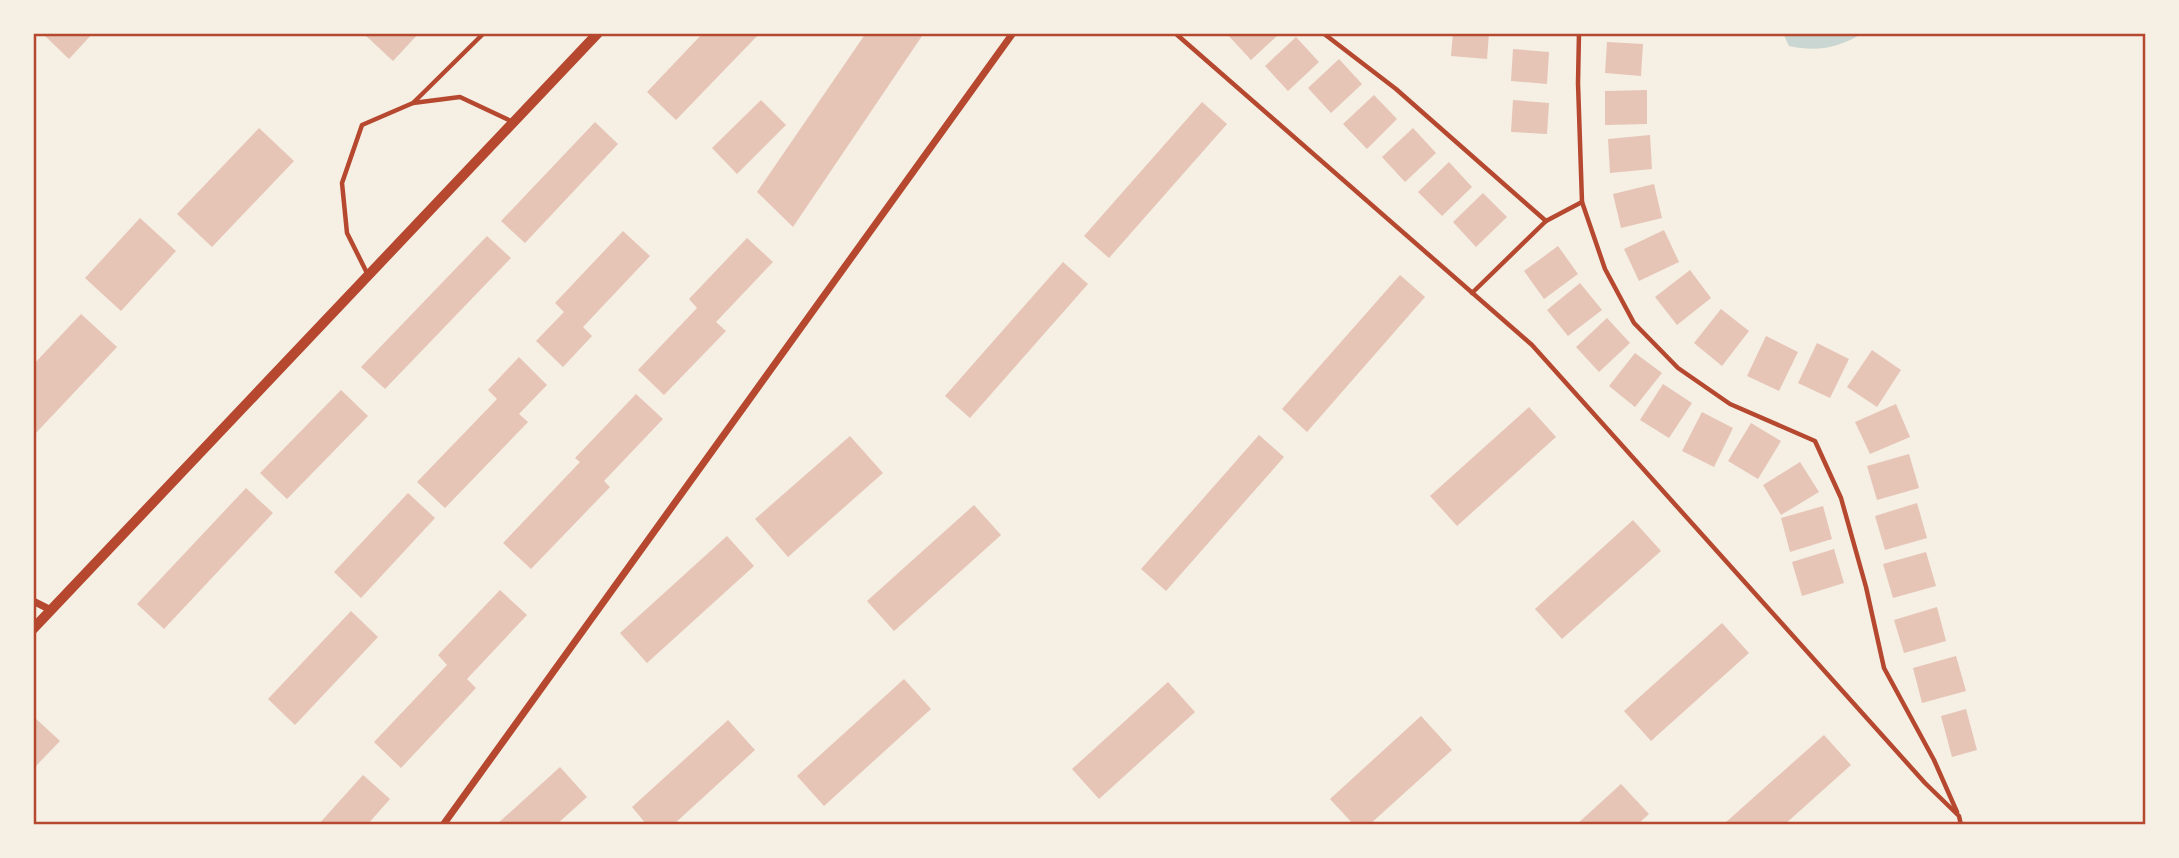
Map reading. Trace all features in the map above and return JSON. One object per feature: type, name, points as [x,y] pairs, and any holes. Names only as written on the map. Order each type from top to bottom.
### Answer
[{"type":"street","points":[[33,629],[598,33]]},
{"type":"street","points":[[443,825],[1013,33]]},
{"type":"street","points":[[33,601],[51,610]]},
{"type":"lane","points":[[413,103],[484,33]]},
{"type":"lane","points":[[1175,33],[1532,345],[1925,783],[1959,816]]},
{"type":"lane","points":[[1323,33],[1396,89],[1546,221]]},
{"type":"lane","points":[[1579,33],[1582,202],[1605,269],[1634,323],[1678,369],[1730,404],[1815,441],[1841,498],[1866,587],[1884,668],[1934,760],[1961,825]]},
{"type":"lane","points":[[368,276],[346,233],[342,183],[362,125],[413,103],[460,97],[514,122]]},
{"type":"lane","points":[[1472,293],[1546,221],[1582,202]]},
{"type":"shaded area","points":[[1783,33],[1863,33],[1836,45],[1809,49],[1789,46]]},
{"type":"building","points":[[42,33],[93,33],[69,59]]},
{"type":"building","points":[[363,33],[419,33],[393,61]]},
{"type":"building","points":[[703,33],[760,33],[676,120],[647,92]]},
{"type":"building","points":[[866,33],[924,33],[793,227],[757,192]]},
{"type":"building","points":[[1226,33],[1277,33],[1278,35],[1251,60]]},
{"type":"building","points":[[1453,33],[1489,33],[1487,59],[1451,56]]},
{"type":"building","points":[[1296,37],[1319,62],[1288,91],[1265,66]]},
{"type":"building","points":[[1607,42],[1643,44],[1641,76],[1605,73]]},
{"type":"building","points":[[1513,49],[1549,52],[1547,84],[1511,81]]},
{"type":"building","points":[[1339,59],[1362,84],[1331,113],[1308,88]]},
{"type":"building","points":[[1647,90],[1647,124],[1605,125],[1605,91]]},
{"type":"building","points":[[1374,95],[1397,119],[1367,149],[1343,124]]},
{"type":"building","points":[[761,100],[786,125],[737,174],[712,148]]},
{"type":"building","points":[[1513,100],[1549,103],[1547,134],[1511,132]]},
{"type":"building","points":[[1202,102],[1227,124],[1109,258],[1084,236]]},
{"type":"building","points":[[595,122],[618,144],[525,243],[501,221]]},
{"type":"building","points":[[259,128],[294,161],[212,247],[177,214]]},
{"type":"building","points":[[1413,128],[1436,153],[1405,182],[1382,157]]},
{"type":"building","points":[[1650,135],[1652,169],[1610,173],[1608,139]]},
{"type":"building","points":[[1449,162],[1472,187],[1442,216],[1418,192]]},
{"type":"building","points":[[1654,184],[1662,218],[1621,228],[1613,194]]},
{"type":"building","points":[[1483,193],[1507,217],[1476,247],[1453,222]]},
{"type":"building","points":[[140,218],[176,251],[121,311],[85,278]]},
{"type":"building","points":[[1664,230],[1679,262],[1639,281],[1624,249]]},
{"type":"building","points":[[623,231],[650,256],[583,327],[592,336],[563,367],[536,341],[564,312],[555,303]]},
{"type":"building","points":[[487,236],[511,258],[385,389],[361,367]]},
{"type":"building","points":[[747,238],[773,262],[716,322],[726,331],[664,395],[638,370],[697,308],[689,299]]},
{"type":"building","points":[[1558,246],[1578,274],[1544,299],[1524,271]]},
{"type":"building","points":[[1063,262],[1088,284],[970,418],[945,396]]},
{"type":"building","points":[[1690,270],[1711,298],[1677,325],[1655,297]]},
{"type":"building","points":[[1400,275],[1425,297],[1307,432],[1282,409]]},
{"type":"building","points":[[1580,283],[1602,310],[1568,336],[1547,310]]},
{"type":"building","points":[[1721,309],[1749,331],[1722,366],[1694,343]]},
{"type":"building","points":[[81,314],[117,347],[35,434],[33,365]]},
{"type":"building","points":[[1607,318],[1630,343],[1599,372],[1576,347]]},
{"type":"building","points":[[1766,336],[1798,352],[1779,391],[1747,376]]},
{"type":"building","points":[[1817,343],[1849,359],[1830,398],[1798,383]]},
{"type":"building","points":[[1872,350],[1901,370],[1877,407],[1847,387]]},
{"type":"building","points":[[1635,353],[1662,373],[1635,407],[1609,386]]},
{"type":"building","points":[[519,357],[547,385],[519,414],[528,422],[445,508],[417,482],[497,399],[488,390]]},
{"type":"building","points":[[1663,384],[1692,403],[1669,438],[1640,420]]},
{"type":"building","points":[[341,390],[368,416],[287,499],[260,473]]},
{"type":"building","points":[[636,394],[663,419],[604,481],[610,487],[531,569],[503,543],[580,462],[575,458]]},
{"type":"building","points":[[1896,404],[1910,437],[1870,454],[1855,422]]},
{"type":"building","points":[[1529,407],[1556,437],[1457,526],[1430,496]]},
{"type":"building","points":[[1702,412],[1733,428],[1714,467],[1682,451]]},
{"type":"building","points":[[1751,423],[1781,441],[1758,479],[1728,461]]},
{"type":"building","points":[[1259,435],[1284,457],[1166,591],[1141,569]]},
{"type":"building","points":[[850,436],[883,473],[788,557],[755,519]]},
{"type":"building","points":[[1909,454],[1919,488],[1877,500],[1867,466]]},
{"type":"building","points":[[1800,462],[1819,492],[1781,515],[1763,485]]},
{"type":"building","points":[[246,488],[273,513],[164,629],[137,604]]},
{"type":"building","points":[[408,493],[435,518],[361,598],[334,572]]},
{"type":"building","points":[[1917,503],[1927,538],[1885,550],[1875,516]]},
{"type":"building","points":[[974,505],[1001,535],[894,631],[867,601]]},
{"type":"building","points":[[1823,506],[1832,539],[1790,552],[1781,518]]},
{"type":"building","points":[[1633,520],[1661,551],[1562,639],[1535,609]]},
{"type":"building","points":[[727,536],[754,566],[647,663],[620,633]]},
{"type":"building","points":[[1834,549],[1844,583],[1802,596],[1792,562]]},
{"type":"building","points":[[1926,552],[1936,586],[1893,598],[1883,564]]},
{"type":"building","points":[[500,590],[527,615],[467,679],[476,688],[401,768],[374,742],[447,665],[438,655]]},
{"type":"building","points":[[1937,607],[1946,641],[1904,653],[1894,620]]},
{"type":"building","points":[[351,611],[378,637],[295,725],[268,699]]},
{"type":"building","points":[[1722,623],[1749,653],[1651,741],[1624,711]]},
{"type":"building","points":[[1956,656],[1966,691],[1922,703],[1913,668]]},
{"type":"building","points":[[904,679],[931,709],[824,806],[797,776]]},
{"type":"building","points":[[1168,682],[1195,712],[1099,799],[1072,769]]},
{"type":"building","points":[[1966,709],[1977,750],[1952,757],[1941,716]]},
{"type":"building","points":[[33,716],[60,741],[33,769]]},
{"type":"building","points":[[1421,716],[1452,750],[1369,825],[1354,825],[1330,799]]},
{"type":"building","points":[[728,720],[755,750],[673,825],[647,825],[632,807]]},
{"type":"building","points":[[1824,735],[1851,765],[1784,825],[1726,825],[1725,823]]},
{"type":"building","points":[[560,767],[587,797],[556,825],[496,825]]},
{"type":"building","points":[[363,775],[390,799],[367,825],[318,825]]},
{"type":"building","points":[[1621,784],[1649,814],[1637,825],[1576,825]]}]
